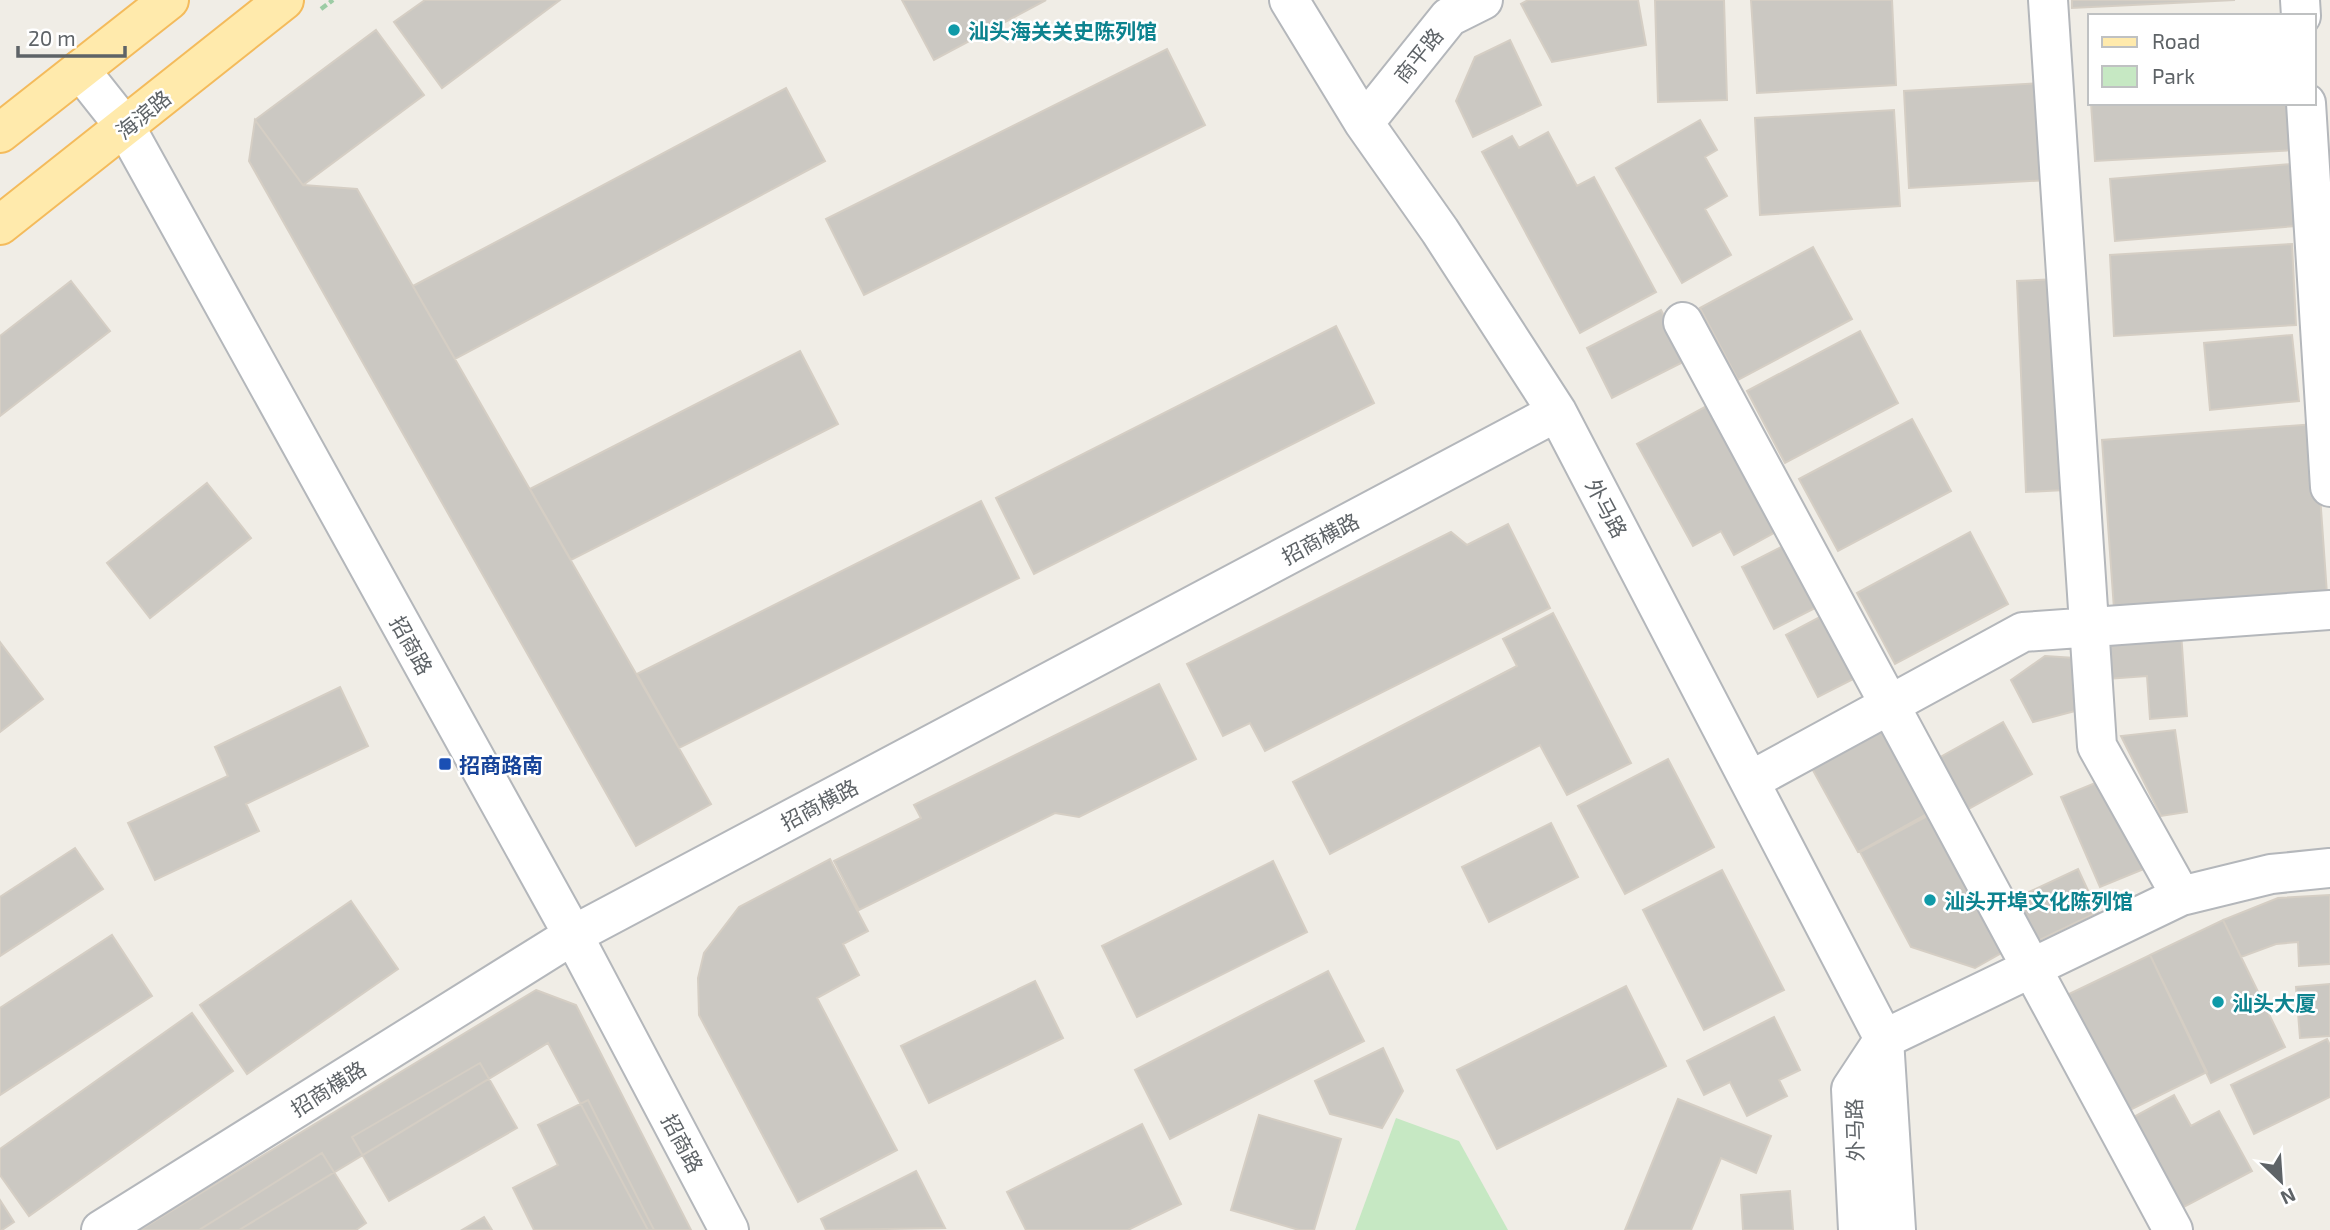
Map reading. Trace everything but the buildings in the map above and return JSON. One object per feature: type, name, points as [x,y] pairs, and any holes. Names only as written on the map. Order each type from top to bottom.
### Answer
[{"type":"main road","points":[[0,133],[169,0]]},
{"type":"main road","name":"海滨路","points":[[0,225],[126,128],[284,0]]},
{"type":"street","name":"外马路","points":[[1289,0],[1364,123],[1440,231],[1557,412],[1884,1039],[1896,1230]]},
{"type":"street","name":"商平路","points":[[1364,123],[1448,17],[1483,0]]},
{"type":"street","points":[[2048,0],[2097,746],[2181,897]]},
{"type":"street","name":"招商路","points":[[80,70],[126,128],[573,935],[729,1230]]},
{"type":"street","points":[[2306,105],[2330,487]]},
{"type":"street","points":[[1683,322],[2173,1230]]},
{"type":"street","name":"招商横路","points":[[101,1230],[573,935],[1557,412]]},
{"type":"street","points":[[1750,781],[2023,632],[2330,610]]},
{"type":"street","points":[[1884,1039],[2181,897],[2271,874],[2330,868]]},
{"type":"street","name":"外马路","points":[[1858,1230],[1852,1089],[1884,1039]]},
{"type":"green space","points":[[1396,1118],[1459,1141],[1508,1230],[1355,1230]]},
{"type":"place","name":"汕头海关关史陈列馆","points":[[954,30]]},
{"type":"place","name":"招商路南","points":[[445,764]]},
{"type":"place","name":"汕头开埠文化陈列馆","points":[[1930,900]]},
{"type":"place","name":"汕头大厦","points":[[2218,1002]]}]
